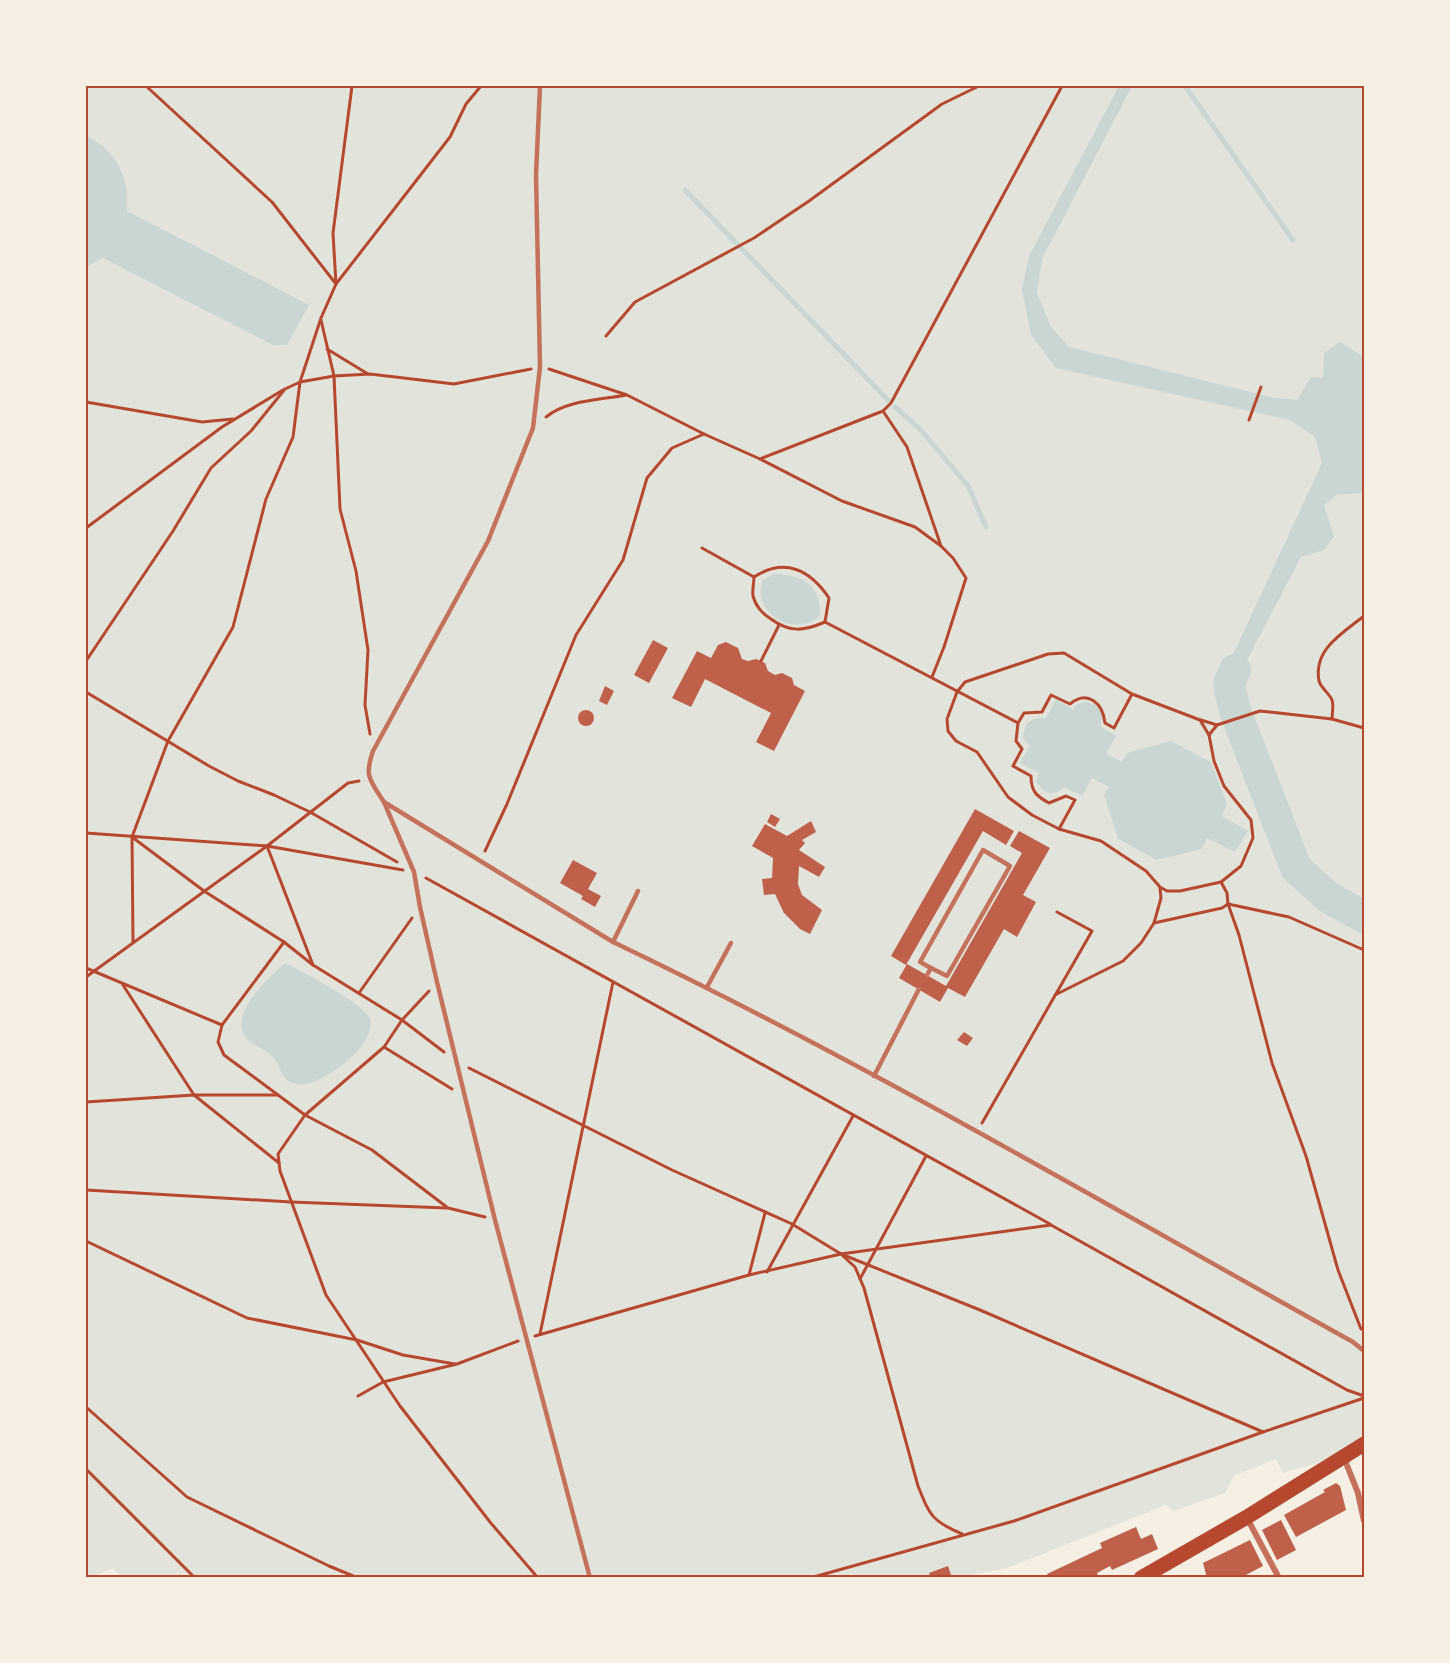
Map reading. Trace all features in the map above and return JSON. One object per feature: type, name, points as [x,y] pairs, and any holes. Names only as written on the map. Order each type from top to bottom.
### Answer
[{"type":"main road","points":[[1143,1577],[1247,1517],[1365,1444]]},
{"type":"street","points":[[1344,1458],[1358,1492],[1365,1521]]},
{"type":"street","points":[[1247,1517],[1279,1578]]},
{"type":"lane","points":[[540,86],[536,174],[540,367],[533,428],[488,542],[372,751],[367,767],[369,779],[384,802],[414,872],[437,982],[467,1097],[495,1220],[590,1578]]},
{"type":"lane","points":[[384,802],[614,942],[707,987],[874,1076],[1353,1342],[1365,1351]]},
{"type":"lane","points":[[983,850],[1010,866],[947,976],[931,968],[920,962],[983,850]]},
{"type":"lane","points":[[614,942],[638,891]]},
{"type":"lane","points":[[707,987],[731,942]]},
{"type":"lane","points":[[927,975],[931,968]]},
{"type":"lane","points":[[874,1076],[919,989]]},
{"type":"path","points":[[146,86],[272,202],[336,284]]},
{"type":"path","points":[[336,284],[333,233],[352,86]]},
{"type":"path","points":[[133,942],[132,837],[168,741],[233,627],[266,499],[293,437],[300,382],[321,318],[336,284],[450,137],[466,104],[481,86]]},
{"type":"path","points":[[606,336],[635,302],[754,238],[942,104],[979,86]]},
{"type":"path","points":[[760,459],[883,411],[891,403],[1062,86]]},
{"type":"path","points":[[321,318],[334,376],[340,509],[356,571],[368,650],[365,705],[372,751]]},
{"type":"path","points":[[327,349],[370,374]]},
{"type":"path","points":[[86,528],[235,419],[300,382],[334,376],[370,374],[454,384],[540,367],[627,395],[842,501],[915,527],[941,546],[953,558],[966,578],[932,677]]},
{"type":"path","points":[[1249,420],[1261,387]]},
{"type":"path","points":[[86,661],[173,531],[211,468],[251,431],[285,389]]},
{"type":"path","points":[[533,428],[553,411],[577,403],[627,395]]},
{"type":"path","points":[[86,402],[202,422],[235,419]]},
{"type":"path","points":[[883,411],[907,447],[941,546]]},
{"type":"path","points":[[480,861],[507,804],[576,635],[623,560],[648,478],[672,448],[704,434]]},
{"type":"path","points":[[702,548],[754,577]]},
{"type":"path","points":[[754,577],[766,569],[780,566],[804,572],[819,584],[829,597],[825,622]]},
{"type":"path","points":[[754,577],[753,595],[760,611],[779,625],[789,630],[812,628],[825,622]]},
{"type":"path","points":[[1332,718],[1332,700],[1319,683],[1319,666],[1323,652],[1331,642],[1365,616]]},
{"type":"path","points":[[825,622],[1018,723]]},
{"type":"path","points":[[762,661],[779,625]]},
{"type":"path","points":[[1200,720],[1209,735],[1214,761],[1224,786],[1251,820],[1253,838],[1241,866],[1221,882],[1180,891],[1167,891],[1160,887],[1146,871],[1101,841],[1059,829],[1032,815],[1008,797],[977,752],[956,741],[948,730],[947,719],[957,692],[965,682],[1048,654],[1064,653],[1132,694],[1217,725]]},
{"type":"path","points":[[86,692],[238,781],[310,812],[1347,1390],[1365,1397]]},
{"type":"path","points":[[1059,829],[1075,801],[1066,796],[1049,803],[1038,797],[1031,788],[1031,776],[1013,766],[1022,749],[1016,741],[1018,723],[1024,713],[1042,712],[1052,695],[1070,704],[1076,699],[1086,698],[1097,702],[1104,711],[1105,723],[1114,728],[1132,694]]},
{"type":"path","points":[[1209,735],[1217,725],[1260,711],[1303,717],[1332,718],[1365,728]]},
{"type":"path","points":[[86,976],[267,846],[348,783],[369,779]]},
{"type":"path","points":[[86,833],[267,846],[414,872]]},
{"type":"path","points":[[132,837],[204,891],[284,942],[313,965],[402,1020],[457,1062],[672,1170],[792,1224],[841,1254],[981,1310],[1263,1432]]},
{"type":"path","points":[[267,846],[313,965]]},
{"type":"path","points":[[1221,882],[1227,893],[1228,904],[1239,935],[1272,1063],[1306,1156],[1338,1270],[1361,1329]]},
{"type":"path","points":[[1053,996],[1123,961],[1141,943],[1154,923],[1160,906],[1160,887]]},
{"type":"path","points":[[1154,923],[1222,908],[1228,904],[1289,917],[1365,950]]},
{"type":"path","points":[[359,993],[420,907]]},
{"type":"path","points":[[976,1132],[1092,931],[1057,912]]},
{"type":"path","points":[[284,942],[222,1025],[218,1042],[225,1055],[305,1115],[372,1149],[448,1208]]},
{"type":"path","points":[[86,968],[222,1025]]},
{"type":"path","points":[[437,982],[402,1020],[384,1047],[305,1115],[278,1154],[280,1171],[326,1295],[400,1406],[490,1522],[538,1578]]},
{"type":"path","points":[[540,1334],[613,982]]},
{"type":"path","points":[[123,985],[194,1095],[279,1163]]},
{"type":"path","points":[[384,1047],[467,1097]]},
{"type":"path","points":[[86,1102],[194,1095],[278,1095]]},
{"type":"path","points":[[767,1273],[853,1116]]},
{"type":"path","points":[[859,1280],[926,1156]]},
{"type":"path","points":[[86,1190],[291,1202],[448,1208],[495,1220]]},
{"type":"path","points":[[749,1275],[765,1213]]},
{"type":"path","points":[[358,1396],[384,1382],[457,1364],[526,1338],[749,1275],[767,1273],[841,1254],[1051,1225]]},
{"type":"path","points":[[86,1241],[247,1318],[357,1340],[403,1355],[457,1364]]},
{"type":"path","points":[[841,1254],[855,1267],[864,1288],[918,1486],[928,1513],[942,1525],[963,1535]]},
{"type":"path","points":[[810,1578],[1014,1521],[1365,1397]]},
{"type":"path","points":[[86,1407],[187,1497],[358,1578]]},
{"type":"path","points":[[86,1469],[195,1578]]},
{"type":"shaded area","points":[[86,86],[1364,86],[1364,1435],[1334,1456],[1318,1463],[1283,1473],[1276,1459],[1234,1476],[1225,1493],[1174,1511],[1166,1505],[1010,1567],[963,1577],[123,1578],[113,1568],[92,1577],[86,1577]]},
{"type":"shaded area","points":[[1119,86],[1132,86],[1042,259],[1037,293],[1051,327],[1069,347],[1275,398],[1297,400],[1311,377],[1323,378],[1324,353],[1340,342],[1364,357],[1364,493],[1336,495],[1324,505],[1334,536],[1324,550],[1301,557],[1236,681],[1247,709],[1235,711],[1224,708],[1218,687],[1322,463],[1315,437],[1290,420],[1056,368],[1031,335],[1022,289],[1029,256]]},
{"type":"shaded area","points":[[86,136],[107,150],[117,163],[127,190],[127,211],[309,305],[287,345],[273,345],[103,258],[86,267]]},
{"type":"shaded area","points":[[774,574],[802,580],[814,589],[820,615],[811,622],[800,625],[789,624],[769,612],[763,603],[761,592],[763,580]]},
{"type":"shaded area","points":[[1056,699],[1073,710],[1076,705],[1087,702],[1097,706],[1103,716],[1100,726],[1116,736],[1106,754],[1122,762],[1127,753],[1171,741],[1211,762],[1227,804],[1222,816],[1248,831],[1235,852],[1207,838],[1202,849],[1157,860],[1118,839],[1104,794],[1109,787],[1092,778],[1082,796],[1064,787],[1053,793],[1042,789],[1036,782],[1039,773],[1020,763],[1030,746],[1023,739],[1023,734],[1028,722],[1046,718]]},
{"type":"shaded area","points":[[285,963],[355,1004],[369,1017],[371,1027],[358,1051],[346,1062],[333,1072],[307,1084],[297,1084],[287,1080],[274,1058],[248,1040],[242,1031],[245,1009],[260,988]]},
{"type":"building","points":[[653,640],[668,648],[649,683],[634,675]]},
{"type":"building","points":[[726,642],[738,648],[742,659],[748,661],[756,659],[765,663],[768,671],[775,675],[782,673],[792,678],[794,685],[805,691],[774,751],[756,742],[771,713],[705,679],[691,707],[672,698],[697,651],[711,658],[718,645]]},
{"type":"building","points":[[605,686],[614,691],[607,705],[599,701]]},
{"type":"building","points":[[586,710],[594,718],[586,726],[578,718]]},
{"type":"building","points":[[975,809],[1014,831],[1006,845],[983,831],[906,965],[891,956]]},
{"type":"building","points":[[771,814],[780,819],[775,827],[767,822]]},
{"type":"building","points":[[811,821],[816,832],[802,840],[805,843],[799,850],[825,867],[819,877],[799,866],[798,884],[802,895],[822,910],[810,934],[800,929],[784,913],[775,894],[764,895],[762,879],[772,878],[773,858],[752,846],[765,824],[787,836]]},
{"type":"building","points":[[1019,831],[1050,848],[1023,895],[1036,902],[1017,937],[1004,929],[965,997],[948,988],[940,1002],[899,978],[907,964],[946,986],[1022,853],[1010,846]]},
{"type":"building","points":[[573,860],[597,873],[588,889],[601,896],[595,907],[581,899],[583,896],[560,883]]},
{"type":"building","points":[[964,1032],[973,1038],[967,1046],[957,1040]]},
{"type":"building","points":[[1336,1483],[1340,1486],[1346,1510],[1296,1537],[1284,1515],[1325,1492],[1323,1490]]},
{"type":"building","points":[[1281,1520],[1296,1550],[1277,1560],[1262,1530]]},
{"type":"building","points":[[1136,1527],[1141,1539],[1152,1534],[1158,1549],[1112,1570],[1110,1566],[1097,1573],[1099,1578],[1048,1578],[1047,1574],[1102,1548],[1100,1543]]},
{"type":"building","points":[[1250,1540],[1263,1566],[1240,1578],[1207,1578],[1203,1563]]},
{"type":"building","points":[[948,1566],[952,1578],[931,1578],[929,1573]]},
{"type":"waterway","points":[[1185,86],[1293,240]]},
{"type":"waterway","points":[[685,190],[888,400]]},
{"type":"waterway","points":[[895,407],[920,429],[968,486],[986,527]]},
{"type":"waterway","points":[[1235,670],[1229,684],[1235,711],[1296,868],[1328,897],[1364,917]]}]
